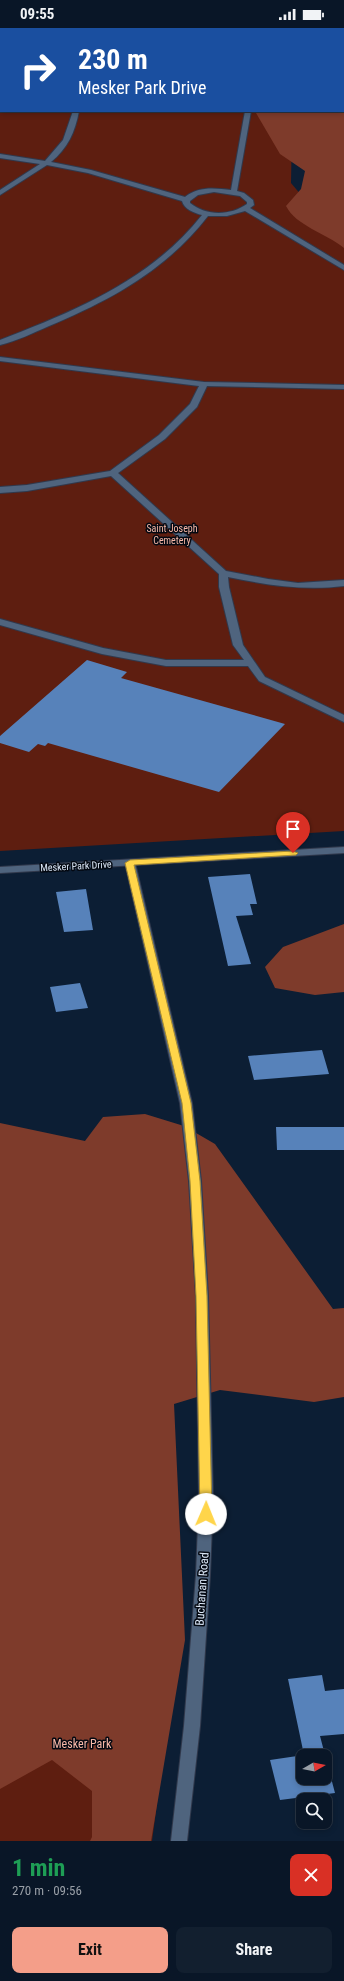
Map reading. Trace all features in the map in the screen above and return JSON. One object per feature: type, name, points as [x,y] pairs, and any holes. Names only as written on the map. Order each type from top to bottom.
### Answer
[{"type":"street","points":[[0,193],[46,163],[58,153],[73,130],[76,112]]},
{"type":"street","points":[[234,191],[248,112]]},
{"type":"street","points":[[0,156],[88,171],[186,200]]},
{"type":"street","points":[[204,191],[234,191],[242,194],[251,201],[250,205],[246,209],[229,214],[207,213],[190,208],[186,204],[186,200],[190,196],[204,191]]},
{"type":"street","points":[[246,209],[344,268]]},
{"type":"street","points":[[0,343],[93,304],[145,273],[174,251],[198,227],[207,213]]},
{"type":"street","points":[[0,360],[204,384],[344,387]]},
{"type":"street","points":[[0,490],[27,488],[113,473],[162,437],[194,405],[204,384]]},
{"type":"street","points":[[113,473],[224,573],[273,584],[324,586],[344,583]]},
{"type":"street","points":[[224,573],[224,587],[238,645],[262,678],[344,719]]},
{"type":"street","points":[[0,622],[102,651],[166,663],[251,663]]},
{"type":"street","name":"Mesker Park Drive","points":[[0,870],[344,850]]},
{"type":"street","name":"Buchanan Road","points":[[130,863],[186,1103],[195,1181],[202,1296],[206,1499],[203,1575],[192,1726],[179,1841]]},
{"type":"green space","name":"Saint Joseph Cemetery","points":[[0,112],[279,112],[292,132],[291,183],[312,208],[344,237],[344,831],[0,851]]},
{"type":"green space","points":[[344,112],[344,248],[297,219],[286,206],[301,189],[305,171],[280,154],[256,113]]},
{"type":"green space","points":[[344,924],[344,992],[315,995],[275,988],[265,967],[283,947]]},
{"type":"green space","points":[[145,1114],[184,1126],[215,1144],[333,1309],[344,1308],[344,1397],[314,1402],[220,1390],[174,1404],[185,1640],[151,1841],[90,1841],[92,1837],[92,1791],[52,1760],[0,1789],[0,1123],[85,1141],[103,1117]]},
{"type":"green space","name":"Mesker Park","points":[[0,1621],[172,1691],[152,1841],[0,1841]]},
{"type":"building","points":[[87,660],[127,672],[121,678],[285,724],[219,792],[48,743],[45,746],[38,744],[29,752],[0,743],[0,736]]},
{"type":"building","points":[[250,874],[257,904],[250,904],[253,915],[236,916],[251,964],[228,966],[208,877]]},
{"type":"building","points":[[86,889],[93,930],[64,932],[56,892]]},
{"type":"building","points":[[80,983],[88,1008],[56,1012],[50,987]]},
{"type":"building","points":[[322,1050],[329,1074],[254,1080],[248,1056]]},
{"type":"building","points":[[276,1127],[344,1127],[344,1150],[277,1150]]},
{"type":"building","points":[[322,1675],[325,1691],[344,1689],[344,1734],[320,1736],[323,1749],[303,1749],[288,1679]]},
{"type":"building","points":[[296,1756],[296,1785],[332,1785],[332,1782],[335,1793],[296,1793],[296,1798],[280,1800],[270,1760]]},
{"type":"route","points":[[206,1514],[202,1296],[195,1181],[186,1103],[130,863],[293,853]]}]
